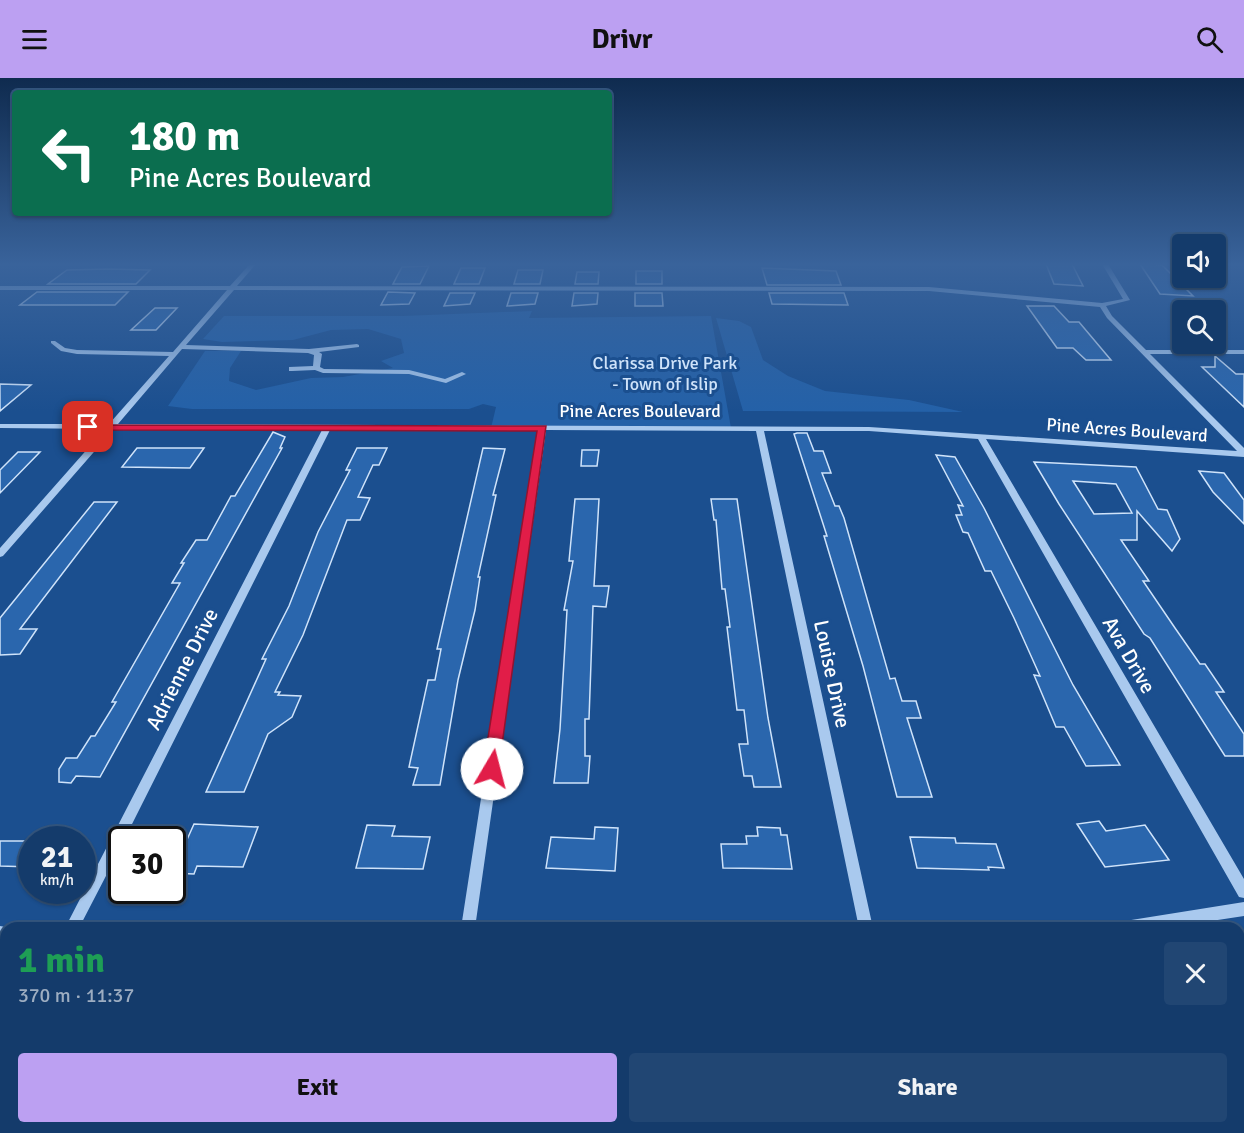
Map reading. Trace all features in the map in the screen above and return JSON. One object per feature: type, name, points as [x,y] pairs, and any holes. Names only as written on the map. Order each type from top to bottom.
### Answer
[{"type":"street","points":[[0,554],[210,313]]},
{"type":"street","points":[[1107,313],[1244,453]]},
{"type":"street","points":[[53,342],[63,350],[77,352],[174,354]]},
{"type":"street","points":[[181,346],[309,351],[357,346]]},
{"type":"street","points":[[309,351],[318,354],[316,368]]},
{"type":"street","points":[[1145,352],[1244,352]]},
{"type":"street","points":[[292,369],[409,372],[446,381],[459,388]]},
{"type":"street","points":[[446,381],[462,374]]},
{"type":"street","name":"Pine Acres Boulevard","points":[[0,426],[869,429],[1244,453]]},
{"type":"street","name":"Adrienne Drive","points":[[75,922],[327,428]]},
{"type":"street","points":[[469,922],[542,428]]},
{"type":"street","name":"Louise Drive","points":[[759,428],[865,922]]},
{"type":"street","name":"Ava Drive","points":[[981,437],[1244,892]]},
{"type":"street","points":[[1163,922],[1244,909]]},
{"type":"green space","name":"Clarissa Drive Park - Town of Islip","points":[[531,313],[529,318],[711,316],[731,428],[491,428],[496,407],[483,404],[469,409],[192,409],[168,406],[205,351],[241,351],[230,368],[229,381],[256,390],[311,378],[343,377],[393,368],[381,361],[404,353],[401,339],[368,329],[331,330],[293,340],[222,342],[203,339],[224,316]]},
{"type":"green space","points":[[716,318],[739,321],[751,327],[763,360],[788,376],[825,391],[909,400],[963,412],[743,411]]},
{"type":"building","points":[[149,313],[172,313],[156,330],[131,330]]},
{"type":"building","points":[[1032,313],[1061,313],[1069,322],[1079,322],[1111,360],[1086,360],[1073,348],[1057,348]]},
{"type":"building","points":[[1215,356],[1236,374],[1244,374],[1244,407],[1202,367],[1215,367]]},
{"type":"building","points":[[0,384],[31,385],[0,411]]},
{"type":"building","points":[[273,432],[285,437],[280,448],[282,448],[100,777],[76,776],[71,783],[59,782],[59,769],[66,758],[77,758],[91,736],[95,736],[116,702],[112,702],[180,583],[172,583],[184,563],[181,563],[196,540],[207,540],[231,496],[235,496]]},
{"type":"building","points":[[807,433],[814,451],[823,451],[831,473],[822,473],[835,506],[839,506],[844,518],[890,679],[895,678],[902,701],[916,701],[921,718],[907,718],[932,797],[897,797],[863,666],[824,536],[827,536],[794,434]]},
{"type":"building","points":[[137,448],[204,448],[190,468],[122,467]]},
{"type":"building","points":[[357,448],[387,448],[379,465],[373,465],[358,497],[370,498],[360,520],[347,520],[303,635],[275,692],[280,692],[278,695],[301,696],[292,717],[268,734],[244,792],[206,792],[266,659],[262,659],[289,606],[318,532],[350,470],[346,470]]},
{"type":"building","points":[[483,448],[505,449],[493,495],[496,495],[478,577],[480,577],[475,610],[458,680],[440,785],[413,785],[418,768],[409,767],[428,680],[435,680],[441,649],[437,649]]},
{"type":"building","points":[[582,450],[599,450],[597,466],[581,466]]},
{"type":"building","points":[[18,452],[40,452],[0,493],[0,470]]},
{"type":"building","points":[[936,455],[955,457],[984,508],[1073,685],[1120,765],[1086,766],[1064,727],[1056,727],[1034,675],[1040,676],[1014,618],[991,571],[985,571],[968,533],[963,532],[956,515],[962,515],[958,505],[963,506]]},
{"type":"building","points":[[1034,462],[1136,467],[1158,509],[1167,510],[1180,539],[1172,551],[1137,511],[1137,540],[1121,540],[1149,581],[1143,581],[1200,664],[1205,664],[1224,692],[1216,692],[1244,734],[1244,756],[1225,756],[1150,638],[1144,634]],"holes":[[[1073,481],[1116,484],[1132,513],[1094,514]]]},
{"type":"building","points":[[1199,471],[1224,473],[1244,500],[1244,524],[1213,492]]},
{"type":"building","points":[[575,499],[599,499],[594,586],[609,586],[606,607],[593,606],[589,719],[585,719],[585,756],[590,756],[588,783],[554,783],[560,729],[567,610],[564,610],[573,561],[569,561]]},
{"type":"building","points":[[711,499],[737,499],[768,718],[781,787],[754,787],[752,776],[744,776],[739,744],[748,744],[744,710],[737,710],[727,627],[730,627],[725,589],[722,589],[716,520],[714,520]]},
{"type":"building","points":[[94,502],[117,502],[20,629],[37,629],[20,654],[0,655],[0,618]]},
{"type":"building","points":[[1099,821],[1106,831],[1145,825],[1169,860],[1105,867],[1077,824]]},
{"type":"building","points":[[194,824],[258,827],[243,867],[197,866],[194,874],[186,874],[186,842]]},
{"type":"building","points":[[367,825],[395,826],[392,836],[430,837],[423,869],[356,868]]},
{"type":"building","points":[[595,827],[618,828],[615,871],[546,868],[551,837],[594,839]]},
{"type":"building","points":[[757,827],[780,828],[781,835],[787,835],[792,869],[723,868],[721,844],[747,844],[746,836],[758,836]]},
{"type":"building","points":[[910,837],[955,838],[956,843],[996,844],[1004,868],[988,867],[989,870],[917,868]]},
{"type":"building","points":[[0,841],[18,841],[18,867],[0,866]]},
{"type":"route","points":[[88,427],[542,428],[492,769]]}]
